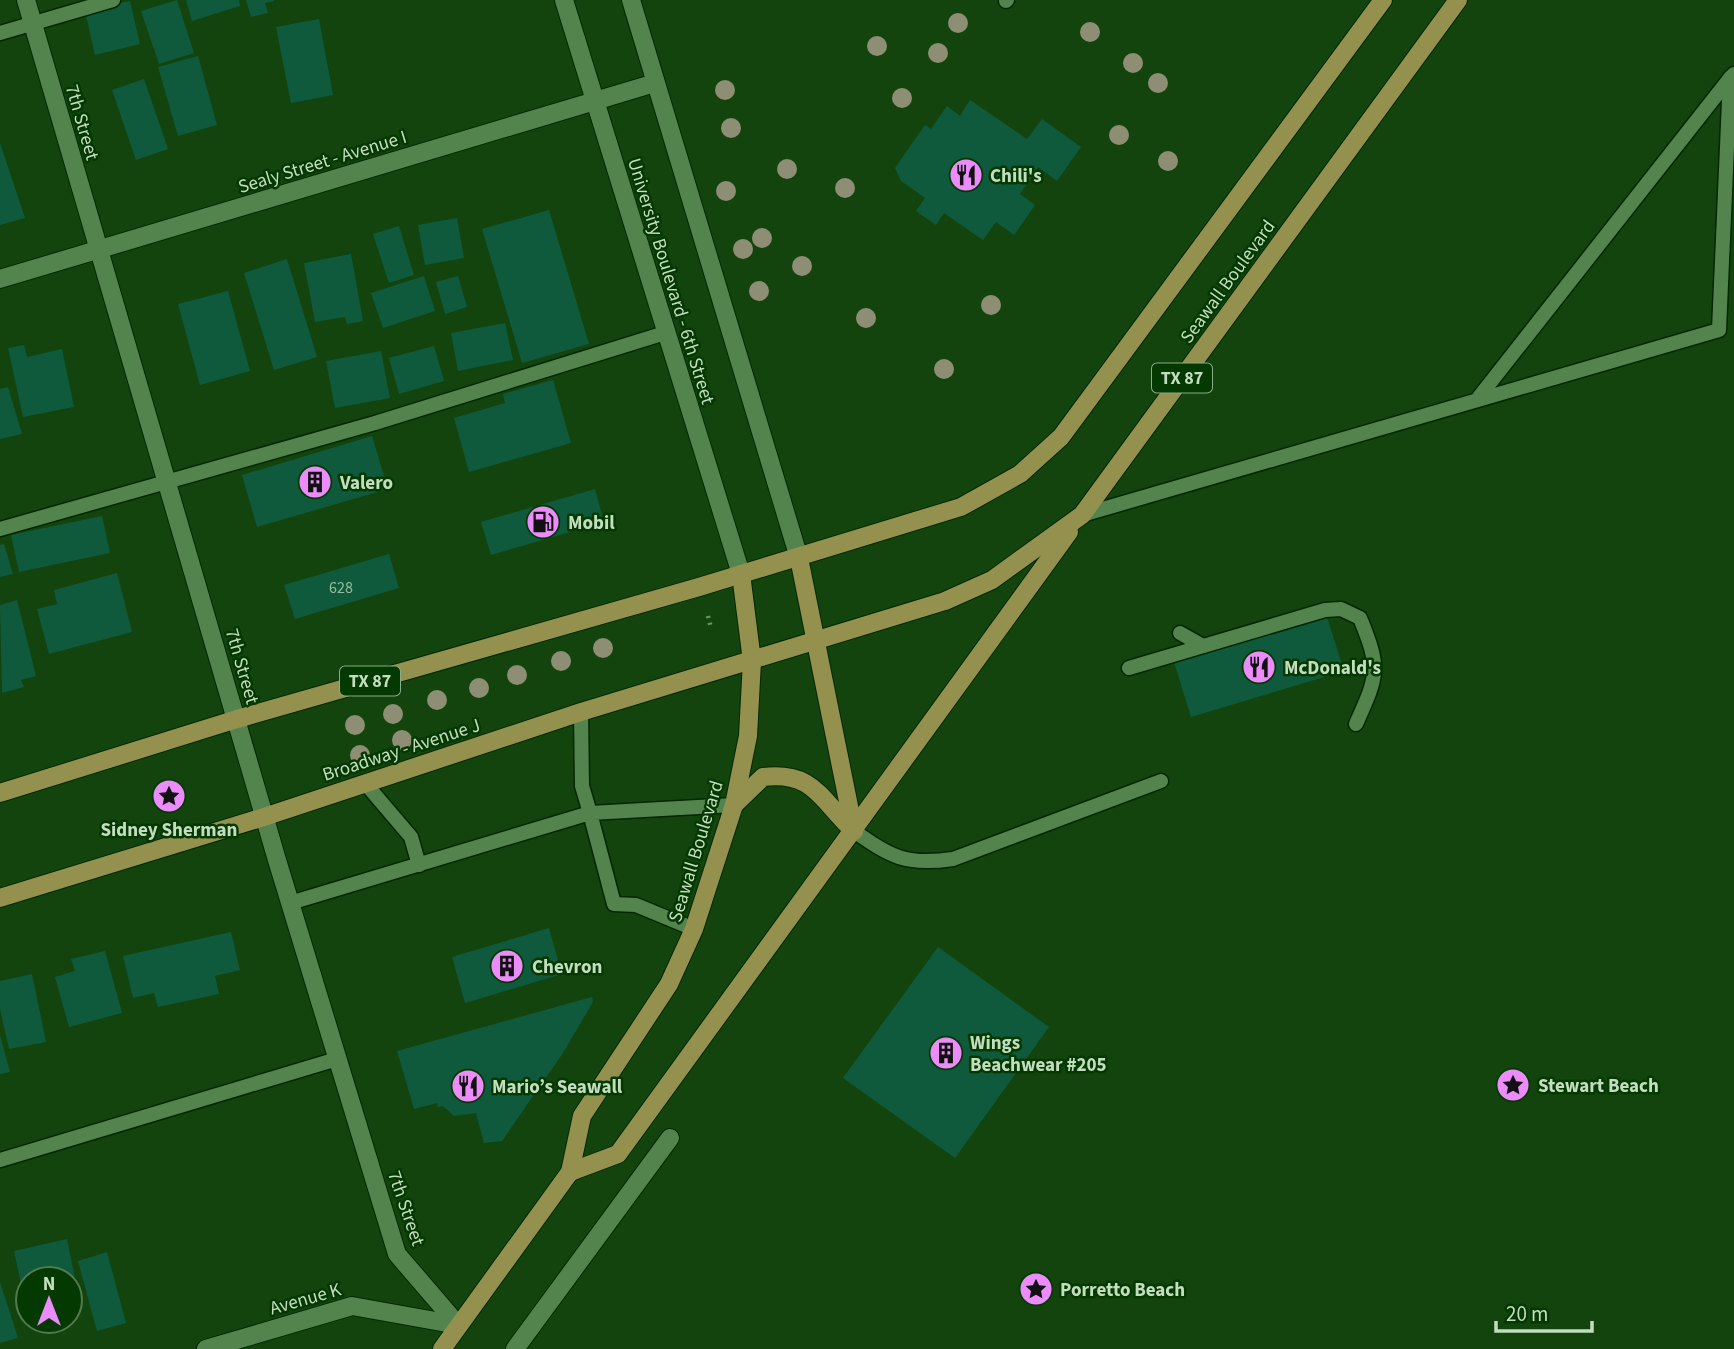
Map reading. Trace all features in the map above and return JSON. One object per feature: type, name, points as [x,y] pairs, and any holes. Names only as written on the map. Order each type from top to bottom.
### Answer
[{"type":"main road","name":"TX 87","points":[[0,793],[237,719],[799,558],[961,508],[1020,474],[1061,438],[1383,0]]},
{"type":"main road","name":"Seawall Boulevard","points":[[815,641],[945,601],[981,585],[1040,547],[1082,515],[1458,0]]},
{"type":"main road","points":[[570,1172],[618,1154],[1082,515]]},
{"type":"main road","points":[[799,558],[854,831]]},
{"type":"main road","name":"Seawall Boulevard","points":[[442,1349],[570,1172],[582,1115],[670,984],[694,929],[734,805],[748,736],[752,661],[741,574]]},
{"type":"main road","name":"Broadway - Avenue J","points":[[0,898],[264,817],[581,712],[815,641]]},
{"type":"main road","points":[[734,805],[763,776],[799,777],[811,783],[834,813],[854,831]]},
{"type":"street","name":"7th Street","points":[[26,0],[264,817],[397,1254],[458,1325]]},
{"type":"street","name":"University Boulevard - 6th Street","points":[[564,0],[741,574]]},
{"type":"street","points":[[631,0],[799,558]]},
{"type":"street","name":"Sealy Street - Avenue I","points":[[0,279],[655,83]]},
{"type":"street","points":[[516,1349],[670,1139]]},
{"type":"street","name":"Avenue K","points":[[206,1349],[352,1306],[458,1325]]},
{"type":"lane","points":[[0,33],[113,0]]},
{"type":"lane","points":[[1082,515],[1479,397],[1719,330],[1732,76]]},
{"type":"lane","points":[[1479,397],[1732,76]]},
{"type":"lane","points":[[0,530],[166,480],[375,423],[665,333]]},
{"type":"lane","points":[[1129,668],[1325,610],[1340,609],[1360,618],[1373,653],[1375,681],[1356,724]]},
{"type":"lane","points":[[1180,634],[1203,646]]},
{"type":"lane","points":[[581,712],[582,786],[614,904],[636,905],[694,929]]},
{"type":"lane","points":[[854,831],[886,853],[905,861],[928,863],[953,859],[1161,781]]},
{"type":"lane","points":[[365,783],[411,837],[419,865]]},
{"type":"lane","points":[[290,902],[590,813],[734,805]]},
{"type":"lane","points":[[0,1160],[337,1059]]},
{"type":"path","points":[[708,616],[711,628]]},
{"type":"building","points":[[177,0],[194,53],[159,64],[141,11]]},
{"type":"building","points":[[186,0],[239,0],[240,6],[192,21]]},
{"type":"building","points":[[246,0],[274,1],[265,3],[268,13],[251,17]]},
{"type":"building","points":[[130,1],[140,44],[95,55],[85,11]]},
{"type":"building","points":[[319,19],[333,95],[291,103],[276,27]]},
{"type":"building","points":[[198,56],[217,125],[178,136],[158,67]]},
{"type":"building","points":[[144,79],[168,149],[136,160],[112,90]]},
{"type":"building","name":"Chili's","points":[[970,100],[1027,139],[1042,119],[1081,147],[1057,181],[1038,167],[1020,194],[1035,205],[1014,235],[996,222],[983,240],[944,213],[936,225],[916,211],[925,198],[901,181],[895,168],[925,125],[931,129],[947,106],[960,116]]},
{"type":"building","points":[[0,143],[25,218],[0,225]]},
{"type":"building","points":[[549,210],[589,344],[522,363],[482,229]]},
{"type":"building","points":[[457,218],[464,258],[425,265],[418,225]]},
{"type":"building","points":[[399,226],[414,275],[389,283],[373,234]]},
{"type":"building","points":[[351,254],[363,321],[347,324],[345,317],[315,322],[304,263]]},
{"type":"building","points":[[287,259],[317,357],[274,370],[244,273]]},
{"type":"building","points":[[424,276],[435,311],[383,328],[371,293]]},
{"type":"building","points":[[458,276],[467,307],[445,314],[436,282]]},
{"type":"building","points":[[228,291],[250,371],[200,385],[178,304]]},
{"type":"building","points":[[505,323],[513,360],[458,371],[451,333]]},
{"type":"building","points":[[24,345],[27,357],[62,349],[74,407],[23,417],[8,348]]},
{"type":"building","points":[[434,346],[444,381],[399,394],[389,358]]},
{"type":"building","points":[[381,351],[390,398],[335,408],[326,361]]},
{"type":"building","points":[[553,380],[571,443],[469,472],[454,418],[505,403],[503,394]]},
{"type":"building","points":[[8,387],[22,434],[0,439],[0,389]]},
{"type":"building","name":"Valero","points":[[372,436],[388,489],[257,527],[242,475]]},
{"type":"building","name":"Mobil","points":[[595,489],[604,522],[491,555],[481,522]]},
{"type":"building","points":[[102,516],[110,553],[19,572],[11,535]]},
{"type":"building","points":[[4,544],[13,574],[0,577],[0,545]]},
{"type":"building","points":[[389,554],[399,588],[295,619],[284,585]]},
{"type":"building","points":[[117,573],[132,632],[49,654],[37,609],[57,604],[54,590]]},
{"type":"building","points":[[17,600],[36,676],[21,680],[24,687],[2,693],[0,605]]},
{"type":"building","name":"McDonald's","points":[[1327,617],[1344,671],[1191,717],[1174,662]]},
{"type":"building","name":"Chevron","points":[[549,928],[562,974],[465,1003],[452,957]]},
{"type":"building","points":[[231,932],[240,970],[215,976],[219,994],[158,1007],[154,993],[133,998],[123,956]]},
{"type":"building","name":"Wings Beachwear #205","points":[[938,947],[1049,1027],[955,1158],[843,1078]]},
{"type":"building","points":[[105,951],[122,1013],[69,1027],[55,977],[75,971],[71,959]]},
{"type":"building","points":[[32,974],[46,1042],[9,1049],[0,1009],[0,981]]},
{"type":"building","points":[[592,997],[593,1002],[563,1053],[502,1141],[484,1143],[476,1113],[454,1116],[443,1106],[438,1107],[437,1103],[414,1109],[397,1051]]},
{"type":"building","points":[[0,1035],[10,1072],[0,1074]]},
{"type":"building","points":[[67,1239],[72,1265],[17,1265],[14,1251]]},
{"type":"building","points":[[107,1252],[126,1323],[97,1331],[84,1283],[84,1265],[79,1265],[78,1261]]},
{"type":"building","points":[[0,1282],[14,1326],[14,1335],[18,1338],[0,1343]]},
{"type":"place","name":"Chili's","points":[[966,175]]},
{"type":"place","name":"Valero","points":[[315,482]]},
{"type":"place","name":"Mobil","points":[[543,522]]},
{"type":"place","name":"McDonald's","points":[[1259,667]]},
{"type":"place","name":"Sidney Sherman","points":[[169,796]]},
{"type":"place","name":"Chevron","points":[[507,966]]},
{"type":"place","name":"Wings Beachwear #205","points":[[946,1053]]},
{"type":"place","name":"Stewart Beach","points":[[1513,1085]]},
{"type":"place","name":"Mario’s Seawall","points":[[468,1086]]},
{"type":"place","name":"Porretto Beach","points":[[1036,1289]]}]
